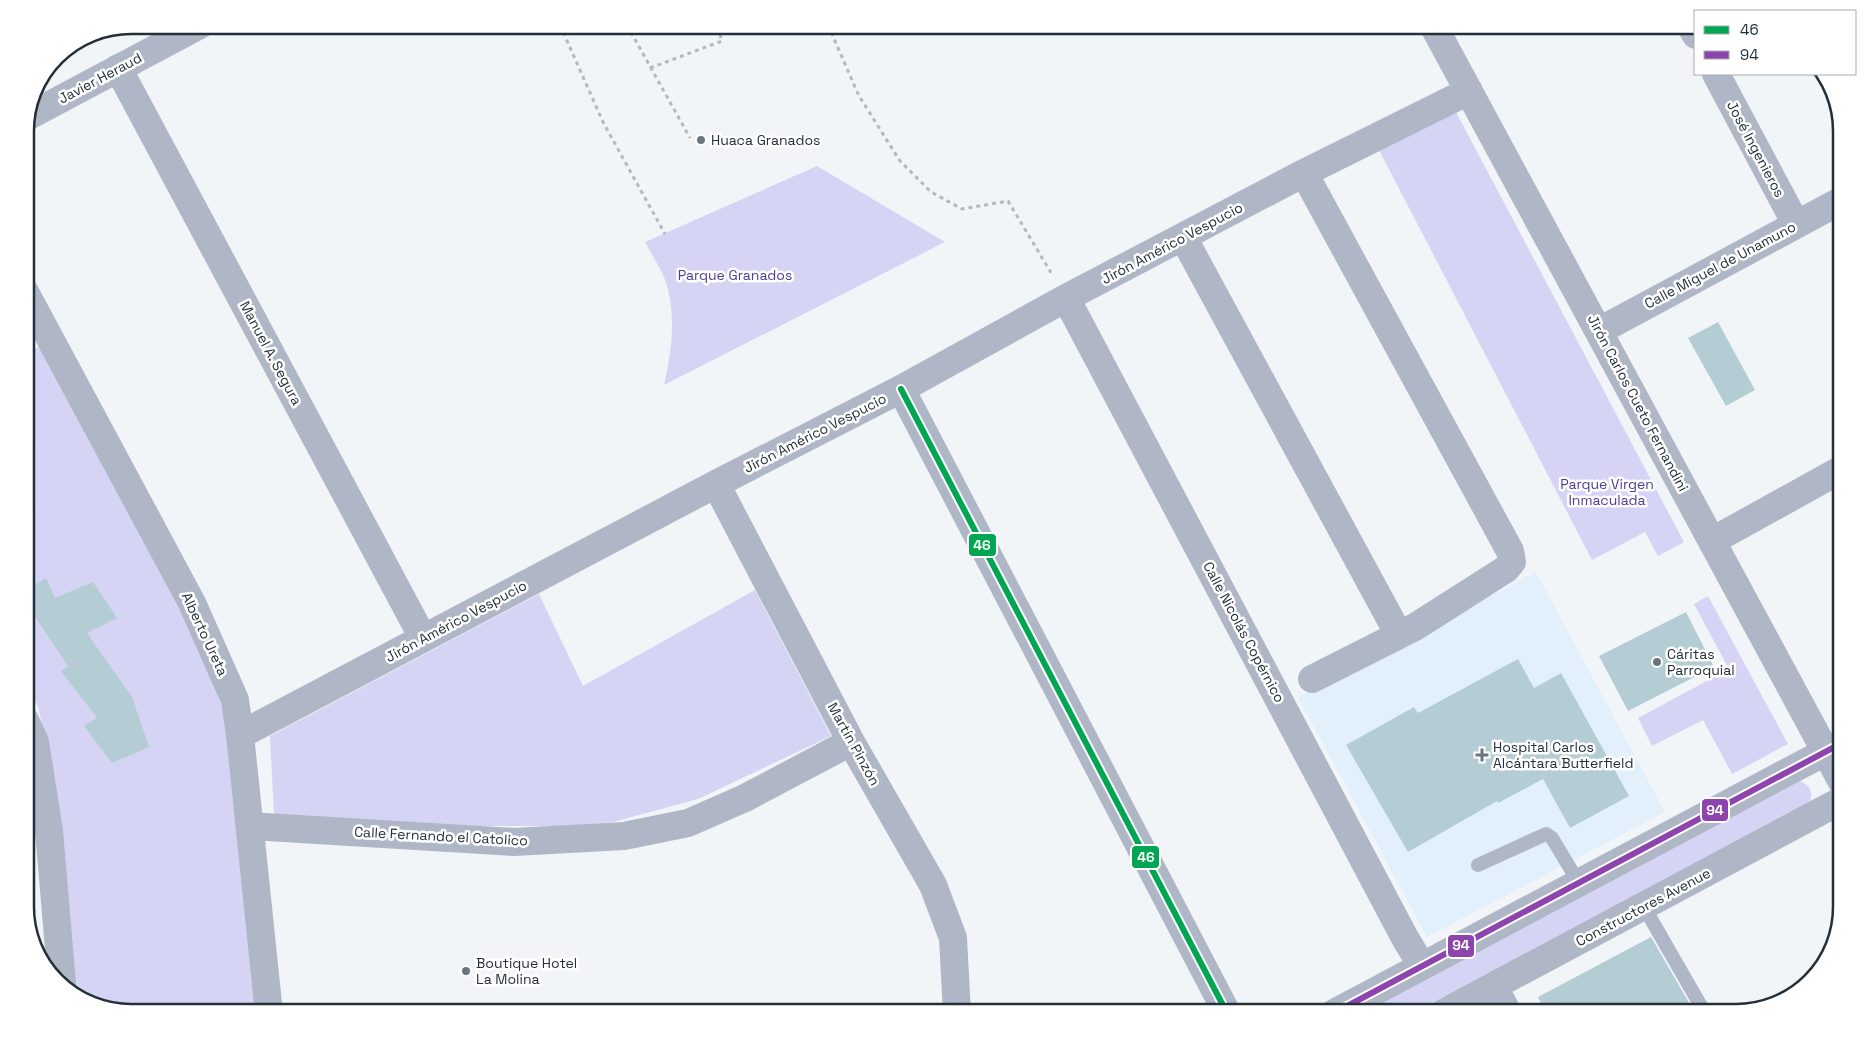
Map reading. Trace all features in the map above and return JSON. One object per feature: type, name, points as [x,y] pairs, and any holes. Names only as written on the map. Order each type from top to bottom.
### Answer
[{"type":"street","name":"Javier Heraud","points":[[36,112],[183,34]]},
{"type":"street","name":"Jirón Carlos Cueto Fernandini","points":[[1438,34],[1712,541],[1833,745]]},
{"type":"street","name":"Manuel A. Segura","points":[[118,68],[424,638]]},
{"type":"street","name":"José Ingenieros","points":[[1717,75],[1796,224]]},
{"type":"street","name":"Jirón Américo Vespucio","points":[[240,735],[716,484],[901,389],[1066,298],[1304,172],[1469,91]]},
{"type":"street","points":[[1304,172],[1510,552],[1512,562],[1506,569],[1416,628],[1312,679]]},
{"type":"street","name":"Calle Miguel de Unamuno","points":[[1599,331],[1833,205]]},
{"type":"street","points":[[1182,237],[1399,635]]},
{"type":"street","name":"Calle Nicolás Copérnico","points":[[1066,298],[1405,938],[1422,966]]},
{"type":"street","name":"Alberto Ureta","points":[[36,337],[192,603],[235,700],[268,1004]]},
{"type":"street","points":[[901,389],[1222,1004]]},
{"type":"street","points":[[1712,541],[1833,474]]},
{"type":"street","name":"Martín Pinzón","points":[[716,484],[851,742],[936,894],[954,938],[956,1004]]},
{"type":"street","points":[[34,740],[37,831],[60,973]]},
{"type":"street","name":"Calle Fernando el Catolico","points":[[250,826],[514,842],[624,836],[688,823],[745,798],[851,742]]},
{"type":"street","points":[[1351,1004],[1833,748]]},
{"type":"street","name":"Constructores Avenue","points":[[1461,1004],[1833,805]]},
{"type":"street","points":[[1494,987],[1503,1004]]},
{"type":"lane","points":[[1478,865],[1546,834],[1552,838],[1579,883]]},
{"type":"lane","points":[[1644,907],[1700,1004]]},
{"type":"path","points":[[564,34],[603,122],[665,234]]},
{"type":"path","points":[[632,34],[690,138]]},
{"type":"path","points":[[650,68],[722,41],[719,34]]},
{"type":"path","points":[[832,34],[859,96],[900,161],[931,192],[962,209],[1008,201],[1066,298]]},
{"type":"shaded area","name":"Hospital Carlos Alcántara Butterfield","points":[[1536,572],[1665,812],[1427,937],[1298,697]]},
{"type":"green space","name":"Parque Virgen Inmaculada","points":[[1456,112],[1684,542],[1658,556],[1645,532],[1592,560],[1379,150]]},
{"type":"green space","name":"Parque Granados","points":[[817,166],[945,242],[664,385],[671,345],[671,303],[664,277],[645,242]]},
{"type":"green space","points":[[40,346],[180,605],[225,713],[231,784],[256,1004],[118,1003],[94,997],[75,986],[63,837],[48,751],[38,707],[34,700],[34,349]]},
{"type":"green space","points":[[755,590],[831,736],[698,799],[613,822],[565,826],[471,826],[274,816],[270,736],[539,594],[583,686]]},
{"type":"green space","points":[[1708,596],[1788,744],[1732,774],[1703,720],[1652,746],[1638,718],[1729,669],[1694,604]]},
{"type":"green space","points":[[1800,781],[1807,785],[1810,790],[1810,803],[1430,1004],[1374,1004]]},
{"type":"building","points":[[1718,322],[1755,390],[1726,406],[1688,338]]},
{"type":"building","points":[[46,578],[55,598],[93,582],[117,618],[87,633],[132,697],[149,747],[112,763],[84,726],[97,718],[61,671],[68,666],[34,615],[34,585]]},
{"type":"building","name":"Cáritas Parroquial","points":[[1686,612],[1714,667],[1628,711],[1599,656]]},
{"type":"building","points":[[1518,659],[1534,688],[1561,673],[1629,796],[1570,828],[1543,779],[1498,803],[1497,801],[1408,852],[1346,745],[1414,707],[1418,713]]},
{"type":"building","points":[[1651,937],[1690,1004],[1542,1004],[1538,997]]},
{"type":"transit line","name":"46","points":[[901,389],[1222,1004]]},
{"type":"transit line","name":"94","points":[[1351,1004],[1833,748]]},
{"type":"place","name":"Huaca Granados","points":[[701,140]]},
{"type":"place","name":"Cáritas Parroquial","points":[[1657,662]]},
{"type":"place","name":"Hospital Carlos Alcántara Butterfield","points":[[1482,755]]},
{"type":"place","name":"Boutique Hotel La Molina","points":[[466,971]]}]
